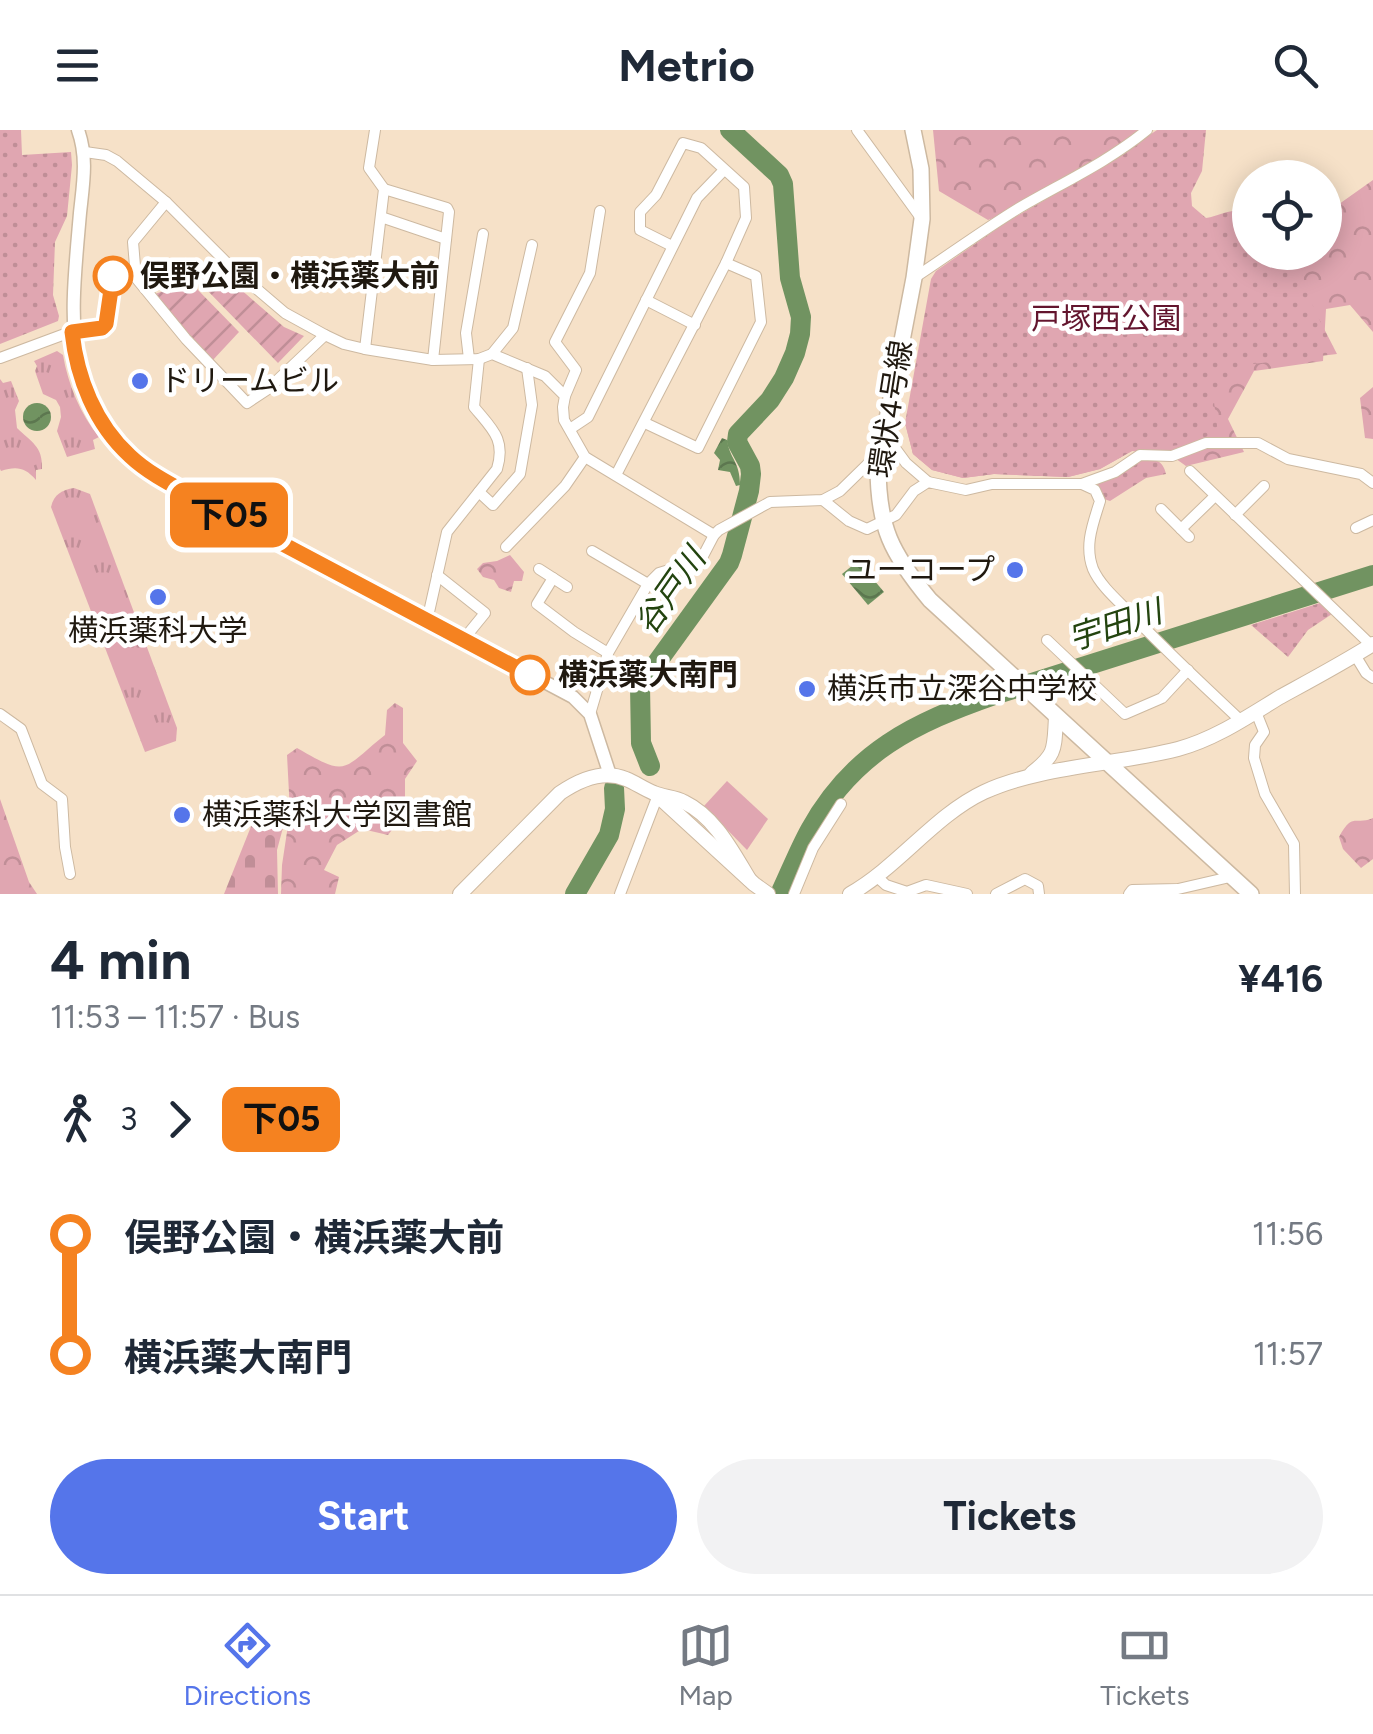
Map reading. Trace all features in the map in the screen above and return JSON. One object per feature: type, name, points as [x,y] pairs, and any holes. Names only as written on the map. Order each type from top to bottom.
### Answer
[{"type":"main road","name":"環状4号線","points":[[914,130],[922,169],[922,219],[880,452],[878,491],[883,524],[900,561],[920,589],[1251,894]]},
{"type":"main road","points":[[852,893],[958,806],[985,792],[1027,776],[1108,764],[1212,738],[1372,644]]},
{"type":"main road","points":[[1027,776],[1049,760],[1054,749],[1056,717]]},
{"type":"main road","points":[[460,894],[560,793],[575,783],[610,774],[658,795],[766,893]]},
{"type":"street","points":[[78,130],[85,152],[72,332],[80,375],[108,430],[130,456],[156,476],[573,697],[590,714],[610,774]]},
{"type":"street","points":[[375,130],[369,168],[384,189],[447,208],[449,222],[433,360]]},
{"type":"street","points":[[857,130],[922,219]]},
{"type":"street","points":[[914,278],[1147,130]]},
{"type":"street","points":[[616,475],[746,218],[744,187],[701,148],[683,143],[656,195],[640,212],[640,230],[672,246]]},
{"type":"street","points":[[85,152],[117,161],[285,313],[344,344],[364,349],[433,360],[474,359],[492,354],[513,328],[532,245]]},
{"type":"street","points":[[570,429],[588,417],[698,198],[724,170]]},
{"type":"street","points":[[364,349],[384,189]]},
{"type":"street","points":[[166,202],[133,242],[136,278],[186,339],[247,403],[324,334]]},
{"type":"street","points":[[600,212],[590,274],[556,342],[576,370],[565,396],[564,420],[584,457],[714,535]]},
{"type":"street","points":[[380,217],[446,239]]},
{"type":"street","points":[[427,621],[447,532],[496,469],[501,450],[498,438],[474,406],[474,359],[466,334],[483,234]]},
{"type":"street","points":[[645,422],[698,448],[762,322],[756,276],[726,263]]},
{"type":"street","points":[[646,300],[695,325]]},
{"type":"street","points":[[0,358],[72,332]]},
{"type":"street","points":[[492,354],[544,376],[565,396]]},
{"type":"street","points":[[479,492],[493,505],[520,474],[532,404],[526,368]]},
{"type":"street","points":[[883,432],[906,463],[928,482],[966,490],[992,484],[1082,484],[1115,472],[1140,455],[1172,456],[1206,443],[1234,442],[1258,443],[1288,459],[1361,474],[1373,483]]},
{"type":"street","points":[[590,714],[608,653],[648,584],[659,573],[703,556],[714,535],[770,502],[822,500],[840,491],[880,452]]},
{"type":"street","points":[[506,547],[565,486],[584,457]]},
{"type":"street","points":[[1190,472],[1372,644]]},
{"type":"street","points":[[822,500],[867,529],[896,515],[914,492],[928,482]]},
{"type":"street","points":[[1082,484],[1094,490],[1100,501],[1088,548],[1094,570],[1106,588],[1240,720]]},
{"type":"street","points":[[1234,515],[1264,486]]},
{"type":"street","points":[[1161,509],[1185,533],[1215,496]]},
{"type":"street","points":[[1356,528],[1373,520]]},
{"type":"street","points":[[592,550],[648,584]]},
{"type":"street","points":[[539,568],[567,586]]},
{"type":"street","points":[[438,575],[484,612],[463,640]]},
{"type":"street","points":[[553,578],[538,604],[608,653]]},
{"type":"street","points":[[1047,640],[1125,714],[1162,698],[1188,670]]},
{"type":"street","points":[[1355,655],[1373,678]]},
{"type":"street","points":[[1256,712],[1264,732],[1254,758],[1265,794],[1294,844],[1295,894]]},
{"type":"street","points":[[0,714],[21,729],[42,784],[62,799],[70,874]]},
{"type":"street","points":[[620,894],[658,795]]},
{"type":"street","points":[[794,894],[823,828],[841,804]]},
{"type":"street","points":[[876,876],[886,885],[906,892],[926,885],[967,894]]},
{"type":"street","points":[[1130,894],[1132,890],[1178,889],[1230,877]]},
{"type":"street","points":[[996,894],[1025,879],[1038,886],[1039,894]]},
{"type":"green space","points":[[0,130],[21,130],[22,155],[71,152],[72,165],[67,216],[55,242],[53,295],[58,321],[0,344]]},
{"type":"green space","points":[[933,130],[1147,130],[1018,209],[988,220],[939,191]]},
{"type":"green space","name":"戸塚西公園","points":[[1157,130],[1206,130],[1202,171],[1191,193],[1192,206],[1206,218],[1232,211],[1232,270],[1301,270],[1314,309],[1337,354],[1253,364],[1214,402],[1218,433],[1179,445],[1132,451],[1100,469],[1068,477],[994,474],[963,478],[932,470],[913,454],[905,423],[931,279],[936,271],[1008,221]]},
{"type":"green space","name":"戸塚西公園","points":[[1373,180],[1373,332],[1350,305],[1326,309],[1323,361],[1254,371],[1228,419],[1244,452],[1186,466],[1172,456],[1132,451],[1100,469],[1068,477],[994,474],[963,478],[932,470],[913,454],[905,423],[1065,268],[1232,256],[1232,270],[1342,270],[1342,202]]},
{"type":"green space","points":[[223,274],[284,327],[304,336],[278,363],[206,289]]},
{"type":"green space","points":[[177,286],[197,289],[239,332],[212,361],[155,294]]},
{"type":"green space","points":[[57,351],[63,355],[81,409],[99,437],[93,440],[95,449],[67,457],[57,431],[60,407],[56,400],[43,394],[34,361]]},
{"type":"green space","points":[[0,379],[3,383],[11,381],[19,401],[15,410],[17,428],[40,455],[42,469],[36,470],[36,480],[20,469],[0,469]]},
{"type":"green space","points":[[1373,387],[1373,439],[1365,438],[1360,398]]},
{"type":"green space","points":[[1141,459],[1158,461],[1166,474],[1146,478],[1110,501],[1104,499],[1097,482]]},
{"type":"green space","points":[[74,488],[90,494],[177,728],[176,741],[145,752],[51,507],[59,493]]},
{"type":"green space","points":[[510,555],[524,572],[522,581],[514,581],[511,592],[499,588],[477,569],[483,563]]},
{"type":"green space","points":[[1320,603],[1332,614],[1308,630],[1288,657],[1251,625]]},
{"type":"green space","points":[[395,703],[403,708],[403,743],[417,761],[405,779],[405,813],[388,835],[362,829],[337,845],[324,870],[339,877],[335,894],[281,894],[290,812],[287,755],[297,748],[326,764],[344,766],[385,735],[387,710]]},
{"type":"green space","points":[[727,781],[768,819],[747,850],[704,806]]},
{"type":"green space","points":[[0,799],[29,882],[37,894],[0,894]]},
{"type":"green space","points":[[256,814],[284,824],[277,850],[278,894],[224,894]]},
{"type":"green space","points":[[1373,818],[1373,859],[1361,868],[1343,849],[1339,837],[1351,822]]},
{"type":"water","points":[[37,403],[47,407],[51,417],[47,427],[37,431],[27,427],[23,417],[27,407]]},
{"type":"water","points":[[722,438],[727,440],[740,485],[736,486],[730,472],[718,470],[720,460],[714,453]]},
{"type":"water","points":[[858,561],[884,592],[868,605],[842,574]]},
{"type":"waterway","name":"谷戸川","points":[[650,766],[641,743],[640,686],[729,563],[751,474],[737,442],[738,434],[770,400],[784,378],[800,334],[801,317],[790,278],[783,184],[779,175],[730,130]]},
{"type":"waterway","name":"宇田川","points":[[780,894],[827,803],[866,760],[912,729],[994,695],[1373,575]]},
{"type":"waterway","name":"谷戸川","points":[[575,894],[609,835],[615,809],[614,788]]},
{"type":"bus line","name":"下05","points":[[113,276],[106,324],[72,332],[80,375],[91,402],[130,456],[196,498],[530,675]]},
{"type":"place","name":"俣野公園・横浜薬大前","points":[[113,276]]},
{"type":"place","name":"ドリームビル","points":[[140,381]]},
{"type":"place","name":"ユーコープ","points":[[1015,570]]},
{"type":"place","name":"横浜薬科大学","points":[[158,597]]},
{"type":"place","name":"横浜薬大南門","points":[[530,675]]},
{"type":"place","name":"横浜市立深谷中学校","points":[[807,689]]},
{"type":"place","name":"横浜薬科大学図書館","points":[[182,815]]}]
